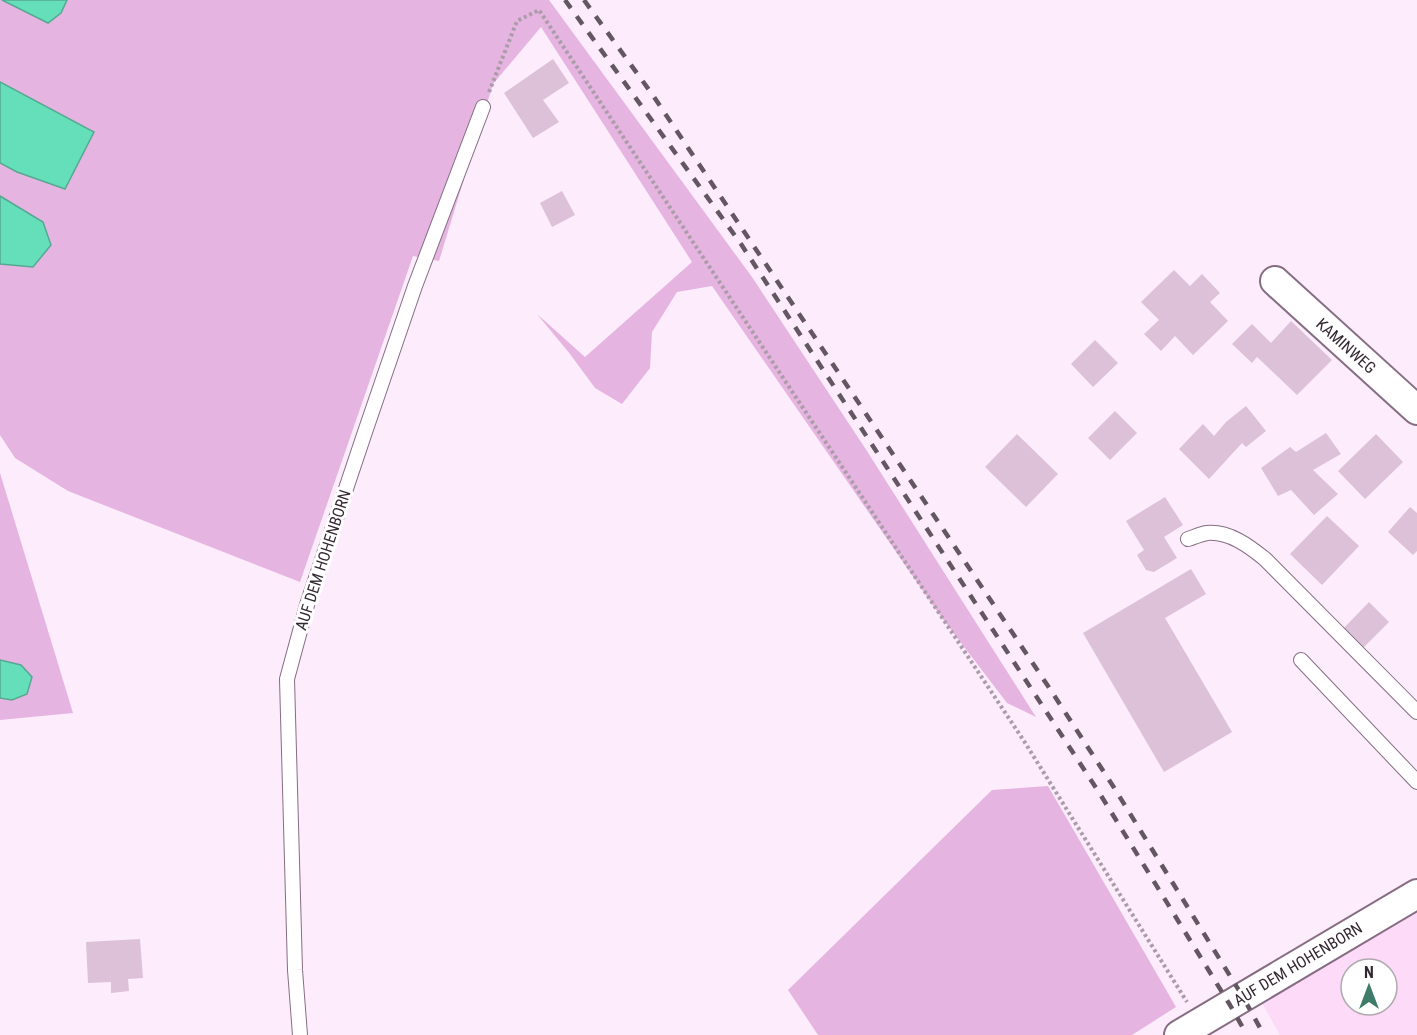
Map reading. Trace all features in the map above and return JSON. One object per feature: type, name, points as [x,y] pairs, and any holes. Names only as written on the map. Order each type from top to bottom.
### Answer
[{"type":"street","name":"KAMINWEG","points":[[1275,281],[1417,410]]},
{"type":"street","name":"AUF DEM HOHENBORN","points":[[1189,1029],[1417,894]]},
{"type":"lane","name":"AUF DEM HOHENBORN","points":[[300,1035],[295,970],[287,679],[307,605],[415,286],[483,107]]},
{"type":"lane","points":[[1188,539],[1208,533],[1226,535],[1246,544],[1265,559],[1417,712]]},
{"type":"lane","points":[[1301,660],[1417,782]]},
{"type":"path","points":[[483,107],[517,21],[538,10],[1017,731],[1189,1029]]},
{"type":"shaded area","points":[[0,0],[549,0],[752,277],[865,448],[1036,717],[1007,703],[939,614],[712,286],[677,292],[652,332],[650,368],[622,404],[595,388],[537,314],[585,357],[692,262],[541,27],[493,84],[439,261],[413,256],[300,582],[68,491],[15,458],[0,435]]},
{"type":"shaded area","points":[[2,0],[67,0],[61,13],[48,23]]},
{"type":"shaded area","points":[[0,82],[94,132],[65,189],[17,172],[0,163]]},
{"type":"shaded area","points":[[0,196],[43,222],[51,245],[33,267],[0,264]]},
{"type":"shaded area","points":[[0,473],[73,713],[0,720]]},
{"type":"shaded area","points":[[0,660],[21,665],[32,677],[27,694],[12,700],[0,698]]},
{"type":"shaded area","points":[[1048,786],[1176,1007],[1132,1035],[818,1035],[788,990],[992,790]]},
{"type":"shaded area","points":[[1417,906],[1417,1035],[1280,1035],[1261,1001]]},
{"type":"building","points":[[553,59],[569,83],[543,100],[559,122],[533,138],[504,93]]},
{"type":"building","points":[[562,191],[575,215],[552,227],[540,203]]},
{"type":"building","points":[[1174,270],[1190,286],[1202,274],[1220,293],[1210,302],[1228,321],[1193,355],[1175,336],[1161,351],[1144,334],[1159,320],[1141,302]]},
{"type":"building","points":[[1291,321],[1332,360],[1297,395],[1257,357],[1252,363],[1232,344],[1252,324],[1271,343]]},
{"type":"building","points":[[1095,340],[1118,363],[1093,387],[1071,364]]},
{"type":"building","points":[[1246,406],[1266,431],[1246,447],[1242,443],[1209,479],[1179,449],[1203,424],[1214,436],[1226,422]]},
{"type":"building","points":[[1115,411],[1137,433],[1110,460],[1088,438]]},
{"type":"building","points":[[1326,433],[1341,454],[1313,470],[1338,494],[1314,515],[1291,490],[1278,496],[1261,468],[1290,447],[1296,452]]},
{"type":"building","points":[[1017,434],[1058,474],[1026,507],[985,467]]},
{"type":"building","points":[[1376,434],[1403,462],[1365,499],[1338,471]]},
{"type":"building","points":[[1165,497],[1183,525],[1164,537],[1177,558],[1154,572],[1146,570],[1137,555],[1144,550],[1126,521]]},
{"type":"building","points":[[1410,507],[1417,513],[1417,551],[1413,555],[1388,532]]},
{"type":"building","points":[[1327,516],[1359,546],[1322,585],[1290,554]]},
{"type":"building","points":[[1191,569],[1206,594],[1165,618],[1232,732],[1164,772],[1083,633]]},
{"type":"building","points":[[1369,602],[1389,622],[1363,648],[1343,629]]},
{"type":"building","points":[[140,939],[143,978],[128,979],[129,991],[111,993],[111,982],[88,983],[86,942]]},
{"type":"railway","points":[[565,0],[741,244],[1100,794],[1247,1035]]},
{"type":"railway","points":[[584,0],[652,94],[1048,686],[1113,786],[1264,1035]]}]
